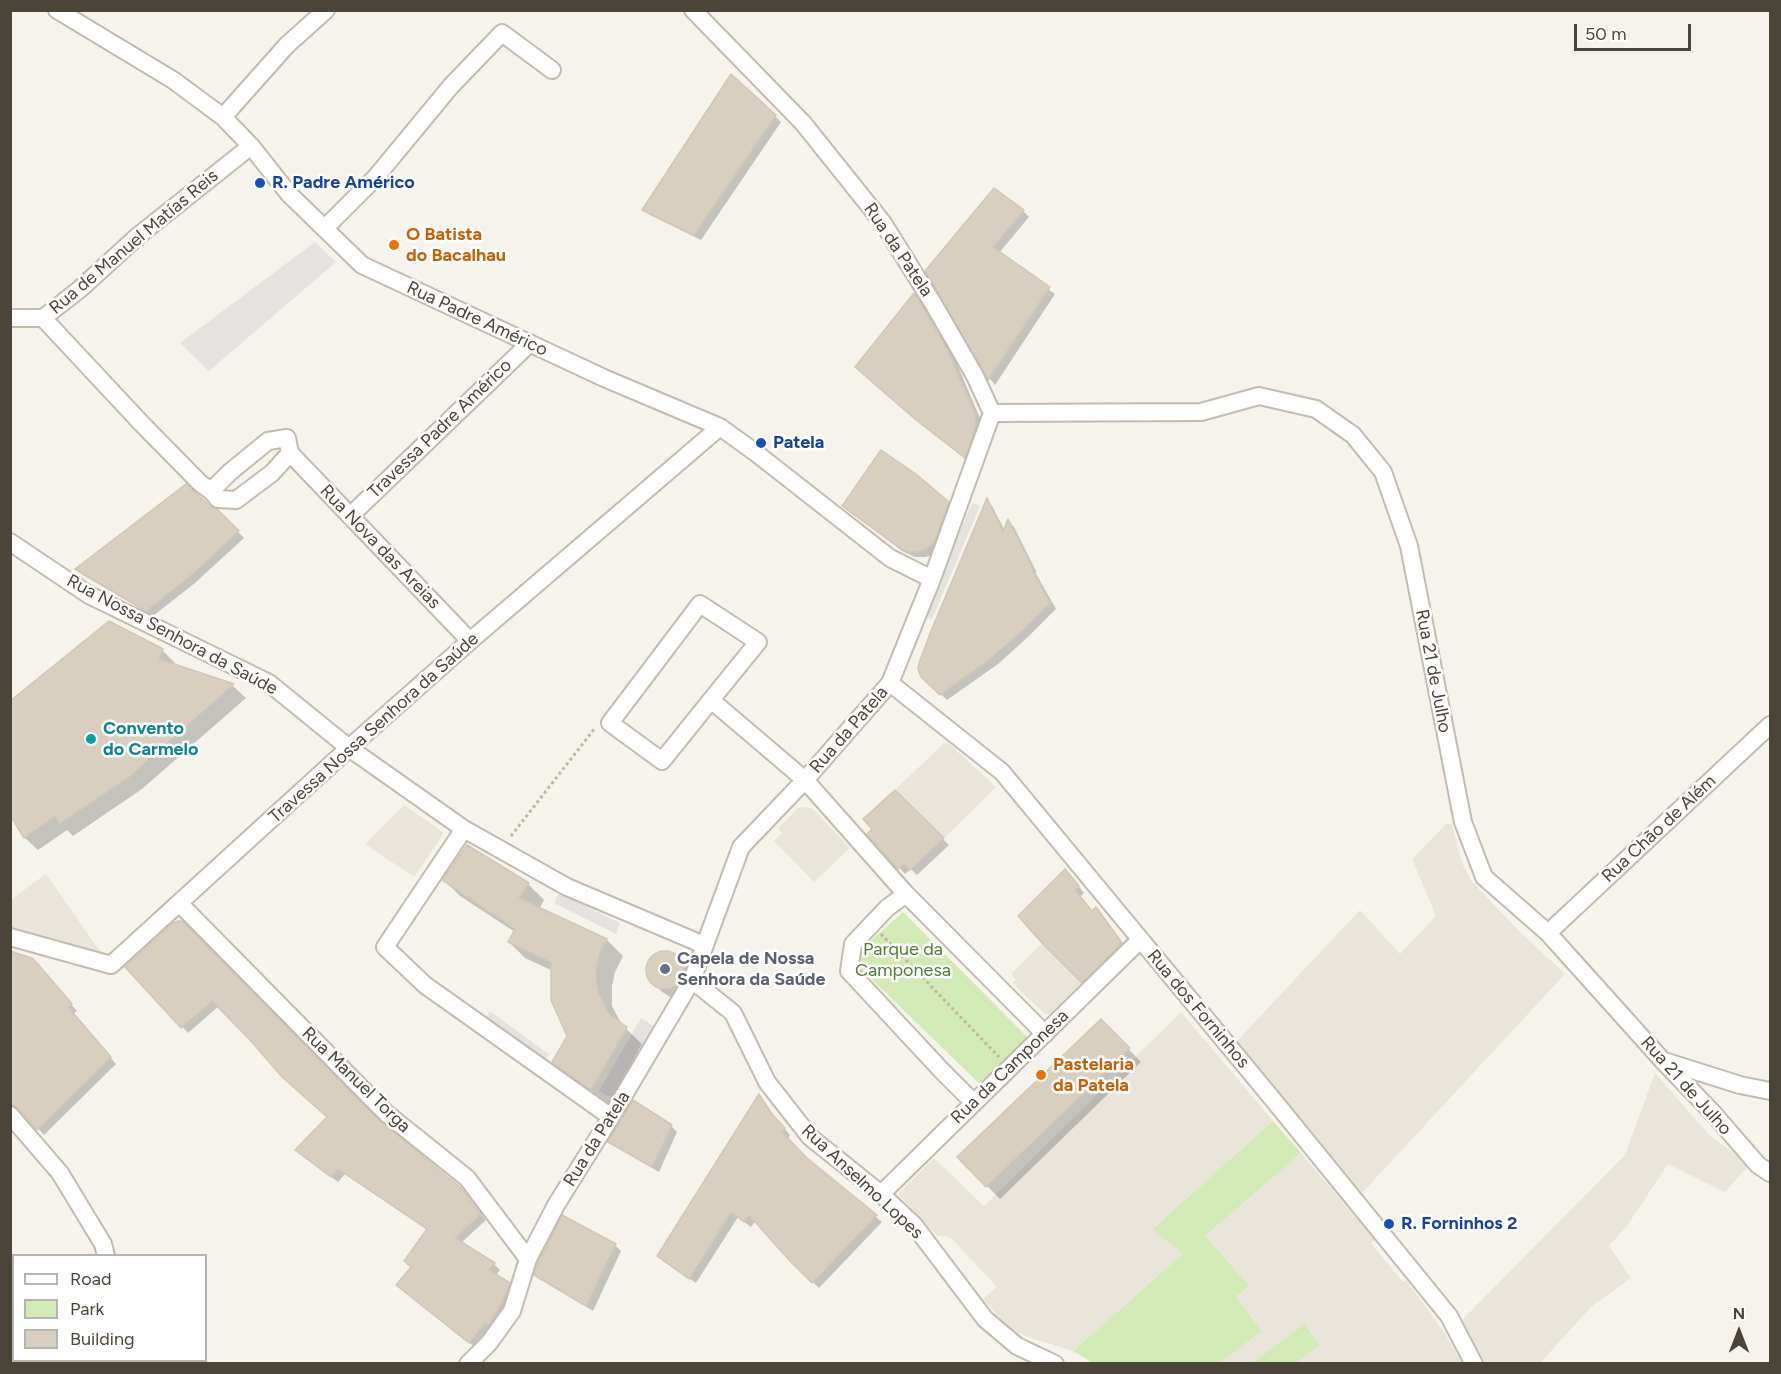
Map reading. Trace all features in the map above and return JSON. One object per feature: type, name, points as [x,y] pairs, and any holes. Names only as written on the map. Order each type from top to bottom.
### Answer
[{"type":"street","name":"Rua Padre Américo","points":[[57,10],[173,80],[223,117],[289,194],[362,265],[604,378],[720,427],[890,558],[932,579]]},
{"type":"street","points":[[223,117],[287,45],[326,10]]},
{"type":"street","name":"Rua da Patela","points":[[468,1364],[489,1343],[512,1311],[528,1259],[556,1205],[692,980],[741,847],[805,780],[890,683],[932,579],[993,413],[975,376],[934,305],[883,223],[803,123],[693,10]]},
{"type":"street","points":[[325,228],[375,178],[451,86],[502,33],[552,70]]},
{"type":"street","name":"Rua de Manuel Matías Reis","points":[[10,318],[43,318],[80,289],[138,236],[251,147]]},
{"type":"street","points":[[43,318],[175,458],[218,499],[236,500],[272,473],[290,453]]},
{"type":"street","name":"Travessa Padre Américo","points":[[350,516],[530,343]]},
{"type":"street","name":"Rua 21 de Julho","points":[[993,413],[1201,412],[1259,396],[1316,409],[1353,435],[1383,472],[1409,546],[1463,822],[1484,877],[1548,933],[1758,1165],[1770,1173]]},
{"type":"street","name":"Travessa Nossa Senhora da Saúde","points":[[10,937],[111,965],[470,641],[720,427]]},
{"type":"street","name":"Rua Nova das Areias","points":[[211,491],[268,441],[287,438],[290,453],[470,641]]},
{"type":"street","name":"Rua Nossa Senhora da Saúde","points":[[10,542],[89,595],[269,683],[349,748],[464,829],[567,887],[704,945]]},
{"type":"street","points":[[700,604],[758,642],[711,700],[662,761],[610,723],[700,604]]},
{"type":"street","name":"Rua dos Forninhos","points":[[890,683],[1002,772],[1449,1316],[1474,1364]]},
{"type":"street","points":[[711,700],[805,780],[906,894],[1045,1034]]},
{"type":"street","name":"Rua Chão de Além","points":[[1548,933],[1770,725]]},
{"type":"street","points":[[464,829],[385,947],[425,985],[611,1117]]},
{"type":"street","points":[[906,894],[887,908],[853,944],[849,971],[974,1102]]},
{"type":"street","name":"Rua Manuel Torga","points":[[179,903],[386,1113],[467,1178],[528,1259]]},
{"type":"street","name":"Rua da Camponesa","points":[[880,1194],[1140,940]]},
{"type":"street","name":"Rua Anselmo Lopes","points":[[692,980],[733,1013],[767,1082],[810,1137],[914,1225],[985,1319],[1017,1346],[1055,1364]]},
{"type":"street","points":[[1663,1061],[1740,1085],[1770,1091]]},
{"type":"street","points":[[10,1115],[60,1173],[103,1244],[106,1254]]},
{"type":"path","points":[[501,850],[596,726]]},
{"type":"path","points":[[871,924],[1009,1068]]},
{"type":"shaded area","points":[[315,242],[336,262],[209,371],[180,343]]},
{"type":"shaded area","points":[[972,503],[980,506],[932,619],[924,616]]},
{"type":"shaded area","points":[[946,741],[996,787],[944,838],[895,790]]},
{"type":"shaded area","points":[[404,805],[443,832],[414,877],[365,844]]},
{"type":"shaded area","points":[[798,808],[813,809],[850,848],[814,882],[774,841],[782,833],[778,828]]},
{"type":"shaded area","points":[[1446,824],[1452,824],[1462,863],[1472,882],[1565,974],[1361,1194],[1291,1113],[1236,1042],[1360,910],[1400,954],[1436,916],[1412,859]]},
{"type":"shaded area","points":[[46,874],[102,954],[100,956],[11,932],[10,900]]},
{"type":"shaded area","points":[[559,893],[620,923],[616,934],[554,903]]},
{"type":"shaded area","points":[[1042,943],[1082,983],[1050,1014],[1045,1014],[1012,983],[1016,980],[1011,974]]},
{"type":"shaded area","points":[[490,1011],[549,1054],[543,1064],[483,1021]]},
{"type":"shaded area","points":[[1181,1012],[1273,1121],[1154,1229],[1184,1254],[1073,1351],[1018,1333],[1002,1321],[983,1299],[997,1287],[952,1239],[937,1236],[898,1194],[934,1158],[984,1206]]},
{"type":"shaded area","points":[[641,1018],[655,1027],[612,1099],[599,1091]]},
{"type":"shaded area","points":[[1655,1073],[1710,1136],[1750,1164],[1725,1192],[1668,1164],[1627,1226],[1609,1246],[1631,1278],[1592,1306],[1540,1363],[1485,1363],[1461,1321],[1625,1155]]},
{"type":"shaded area","points":[[1301,1153],[1375,1240],[1371,1243],[1403,1282],[1406,1280],[1444,1332],[1462,1363],[1296,1363],[1320,1345],[1304,1324],[1252,1363],[1220,1363],[1262,1331],[1236,1297],[1249,1287],[1205,1236]]},
{"type":"green space","name":"Parque da Camponesa","points":[[903,912],[1034,1044],[986,1090],[859,967],[858,952]]},
{"type":"green space","points":[[1273,1121],[1301,1153],[1205,1236],[1249,1286],[1236,1297],[1262,1331],[1220,1363],[1093,1363],[1073,1351],[1183,1254],[1153,1229]]},
{"type":"green space","points":[[1304,1324],[1320,1345],[1296,1363],[1252,1363]]},
{"type":"building","points":[[731,74],[776,115],[694,235],[642,210]]},
{"type":"building","points":[[994,188],[1024,210],[993,247],[1050,287],[988,380],[925,271]]},
{"type":"building","points":[[914,293],[947,349],[975,414],[975,429],[965,458],[916,420],[855,367]]},
{"type":"building","points":[[881,450],[916,474],[949,502],[934,542],[926,549],[908,552],[900,548],[842,506]]},
{"type":"building","points":[[186,484],[239,531],[189,577],[146,611],[75,569]]},
{"type":"building","points":[[987,498],[1003,532],[1008,519],[1050,603],[991,658],[940,695],[921,677],[918,669],[919,663]]},
{"type":"building","name":"Convento do Carmelo","points":[[109,621],[163,649],[159,659],[234,684],[129,777],[59,824],[55,816],[24,838],[10,815],[10,701]]},
{"type":"building","points":[[895,790],[944,838],[910,870],[904,864],[898,869],[867,834],[872,829],[863,819]]},
{"type":"building","points":[[467,845],[529,883],[519,898],[607,939],[599,955],[596,969],[597,989],[610,1015],[627,1027],[591,1090],[552,1062],[567,1036],[551,1000],[551,962],[508,942],[515,929],[442,880]]},
{"type":"building","points":[[1065,869],[1079,886],[1075,890],[1092,911],[1096,907],[1120,940],[1120,945],[1082,983],[1018,916]]},
{"type":"building","points":[[178,921],[182,921],[379,1120],[460,1187],[481,1214],[455,1238],[495,1263],[489,1270],[510,1283],[488,1325],[485,1323],[469,1343],[396,1285],[411,1267],[404,1261],[427,1229],[338,1169],[331,1177],[295,1150],[327,1117],[282,1077],[212,1001],[181,1028],[125,967]]},
{"type":"building","points":[[10,951],[32,958],[38,964],[72,1004],[68,1007],[111,1057],[37,1130],[18,1108],[10,1104]]},
{"type":"building","name":"Capela de Nossa Senhora da Saúde","points":[[665,951],[672,952],[678,957],[683,963],[683,977],[678,983],[672,988],[665,989],[658,988],[652,983],[647,977],[646,970],[647,963],[652,957],[658,952]]},
{"type":"building","points":[[1101,1019],[1130,1048],[986,1187],[957,1157]]},
{"type":"building","points":[[759,1094],[770,1112],[785,1128],[782,1132],[807,1158],[877,1215],[812,1283],[749,1215],[744,1222],[731,1212],[689,1279],[657,1256]]},
{"type":"building","points":[[633,1100],[672,1125],[652,1167],[608,1142]]},
{"type":"building","points":[[562,1215],[616,1244],[586,1306],[534,1275]]},
{"type":"place","name":"R. Padre Américo","points":[[260,183]]},
{"type":"place","name":"O Batista do Bacalhau","points":[[394,245]]},
{"type":"place","name":"Patela","points":[[761,443]]},
{"type":"place","name":"Convento do Carmelo","points":[[91,739]]},
{"type":"place","name":"Capela de Nossa Senhora da Saúde","points":[[665,969]]},
{"type":"place","name":"Pastelaria da Patela","points":[[1041,1075]]},
{"type":"place","name":"R. Forninhos 2","points":[[1389,1224]]}]
